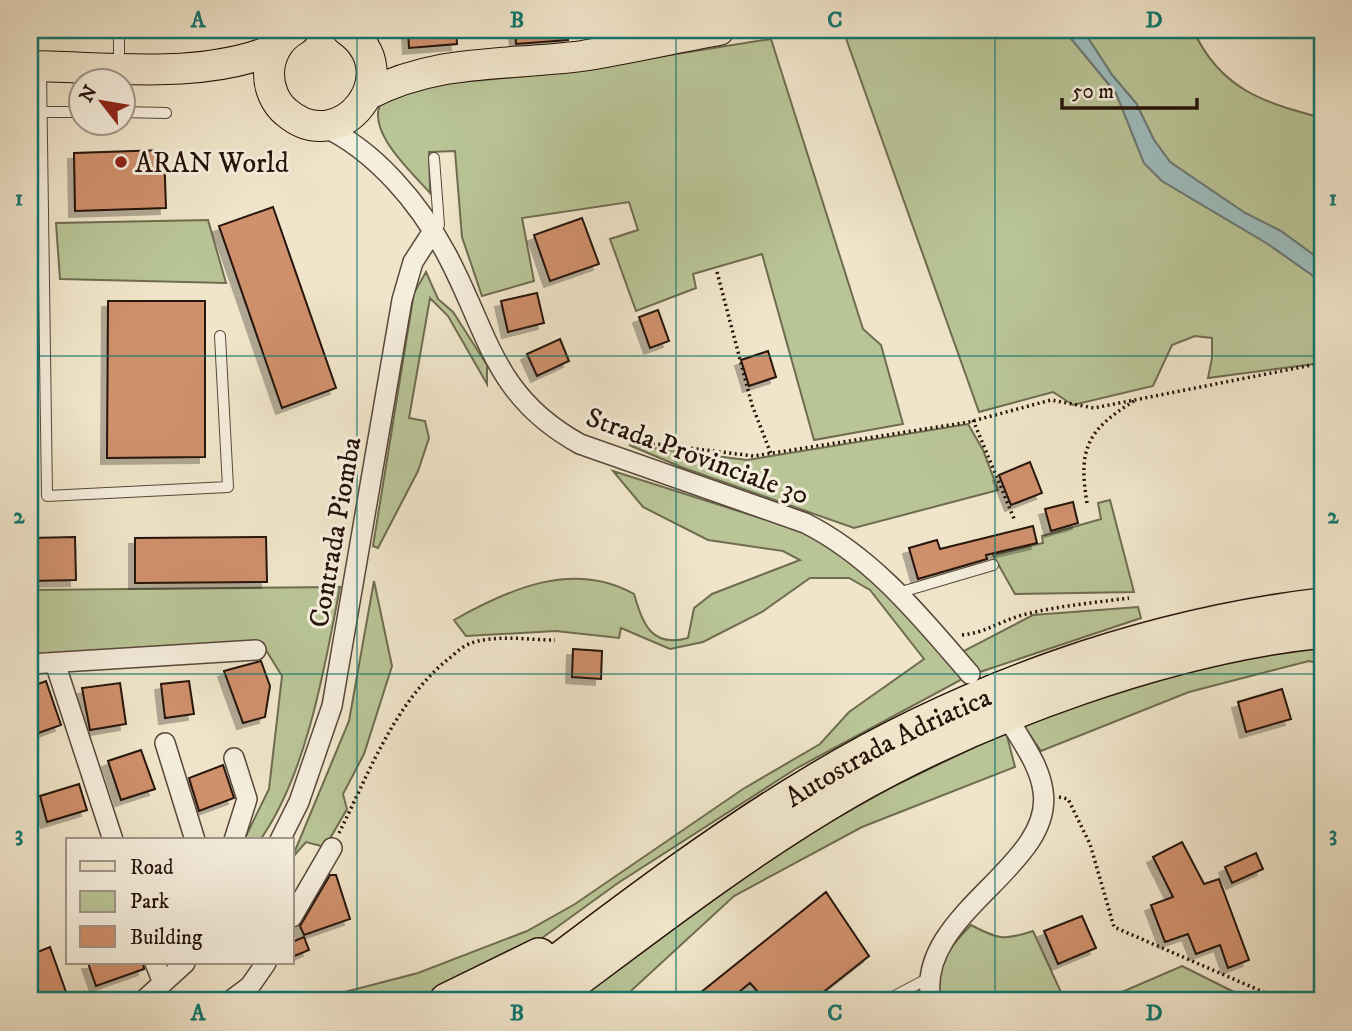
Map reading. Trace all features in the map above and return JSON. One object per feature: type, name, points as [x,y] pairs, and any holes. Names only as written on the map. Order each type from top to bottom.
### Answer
[{"type":"highway","name":"Autostrada Adriatica","points":[[506,1001],[646,896],[815,782],[969,704],[1028,680],[1148,641],[1252,617],[1322,606]]},
{"type":"highway","name":"Autostrada Adriatica","points":[[547,1001],[765,843],[849,790],[938,745],[1038,702],[1139,669],[1223,648],[1322,630]]},
{"type":"highway","points":[[447,1001],[531,961],[625,894],[646,896]]},
{"type":"main road","points":[[355,38],[401,64],[435,68],[582,56],[719,30]]},
{"type":"main road","points":[[355,38],[372,70],[366,98]]},
{"type":"main road","points":[[136,67],[195,68],[250,60],[285,39]]},
{"type":"main road","points":[[283,110],[270,88],[269,75],[285,39]]},
{"type":"main road","points":[[36,66],[66,66]]},
{"type":"main road","points":[[195,68],[256,88],[283,110],[308,124],[322,126],[346,119],[366,98],[387,85],[435,68]]},
{"type":"street","name":"Strada Provinciale 30","points":[[366,98],[360,123],[371,157]]},
{"type":"street","name":"Strada Provinciale 30","points":[[322,126],[371,157],[433,231],[448,258],[485,344],[520,397],[564,435],[611,456],[805,523],[843,544],[898,593],[970,674]]},
{"type":"street","name":"Contrada Piomba","points":[[281,838],[299,802],[332,706],[402,300],[413,262],[433,231]]},
{"type":"street","points":[[30,664],[256,650]]},
{"type":"street","points":[[55,663],[112,838]]},
{"type":"street","points":[[931,1001],[929,978],[941,941],[1024,849],[1037,824],[1044,793],[1035,764],[1014,728]]},
{"type":"street","points":[[165,743],[194,838]]},
{"type":"street","points":[[234,758],[247,799],[235,838]]},
{"type":"street","points":[[294,914],[332,848]]},
{"type":"street","points":[[172,1001],[155,977],[183,964]]},
{"type":"street","points":[[230,1001],[250,986],[264,964]]},
{"type":"lane","points":[[119,30],[119,66]]},
{"type":"lane","points":[[36,66],[42,112],[47,496],[228,487],[220,336]]},
{"type":"lane","points":[[42,112],[66,112]]},
{"type":"lane","points":[[136,112],[166,113]]},
{"type":"lane","points":[[433,231],[439,225],[435,158]]},
{"type":"lane","points":[[898,593],[993,565]]},
{"type":"lane","points":[[885,1001],[929,978]]},
{"type":"path","points":[[717,272],[752,405],[771,454]]},
{"type":"path","points":[[611,456],[626,440],[754,456],[771,454],[973,421],[1051,400],[1094,408],[1322,363]]},
{"type":"path","points":[[1087,503],[1083,476],[1084,452],[1096,431],[1112,414],[1135,400]]},
{"type":"path","points":[[973,421],[1015,522]]},
{"type":"path","points":[[939,638],[984,632],[1017,617],[1068,606],[1129,598]]},
{"type":"path","points":[[332,848],[393,725],[410,697],[435,670],[466,645],[480,640],[555,640]]},
{"type":"path","points":[[1044,793],[1068,799],[1079,819],[1090,844],[1114,927],[1284,1001]]},
{"type":"green space","points":[[843,30],[1064,30],[1116,93],[1144,163],[1162,181],[1268,244],[1322,282],[1322,363],[1208,378],[1212,338],[1195,336],[1172,345],[1153,386],[1073,405],[1053,392],[979,412]]},
{"type":"green space","points":[[1083,30],[1193,30],[1204,50],[1231,80],[1263,99],[1322,118],[1322,261],[1281,231],[1245,213],[1170,162],[1154,140],[1136,103],[1112,75]]},
{"type":"green space","points":[[771,39],[863,329],[881,345],[903,424],[814,440],[762,254],[693,274],[696,288],[636,311],[610,239],[638,230],[629,202],[522,218],[534,281],[482,296],[462,237],[455,151],[429,152],[430,193],[392,149],[379,123],[378,111],[383,99],[390,92],[407,85],[537,75]]},
{"type":"green space","points":[[208,220],[226,283],[60,279],[56,223]]},
{"type":"green space","points":[[426,272],[438,299],[453,312],[487,365],[487,384],[448,316],[430,298],[409,418],[425,421],[429,438],[418,471],[378,548],[373,546],[414,293]]},
{"type":"green space","points":[[968,424],[983,450],[998,490],[854,528],[681,467],[629,445],[747,460]]},
{"type":"green space","points":[[613,471],[801,531],[841,550],[879,580],[968,676],[797,768],[618,883],[524,951],[414,1001],[310,1001],[418,973],[527,931],[575,904],[743,789],[820,744],[849,712],[924,659],[870,590],[849,578],[810,578],[762,612],[703,642],[670,649],[621,628],[619,638],[556,631],[466,636],[454,620],[497,598],[542,583],[588,579],[611,584],[634,594],[645,624],[657,636],[665,640],[688,638],[694,608],[712,594],[800,560],[783,551],[708,540],[643,507]]},
{"type":"green space","points":[[1110,500],[1134,592],[1015,594],[993,555],[1043,543],[1042,536],[1101,519],[1098,503]]},
{"type":"green space","points":[[374,581],[392,666],[364,754],[343,794],[347,809],[325,847],[306,842],[294,856],[294,853],[349,721]]},
{"type":"green space","points":[[340,587],[320,684],[302,752],[290,784],[261,838],[245,838],[269,789],[282,676],[261,642],[30,655],[30,590]]},
{"type":"green space","points":[[1138,607],[1141,618],[974,674],[958,654],[1033,615]]},
{"type":"green space","points":[[1322,644],[1322,664],[1309,661],[1189,692],[1041,751],[1022,724],[1115,692],[1207,666]]},
{"type":"green space","points":[[1006,732],[1015,767],[862,827],[734,896],[620,1001],[573,1001],[752,865],[894,786]]},
{"type":"green space","points":[[971,925],[1001,937],[1033,931],[1065,1001],[937,1001],[944,959]]},
{"type":"green space","points":[[1182,966],[1252,1001],[1101,1001]]},
{"type":"water","points":[[1064,30],[1083,30],[1112,75],[1136,103],[1154,140],[1170,162],[1245,213],[1281,231],[1322,261],[1322,282],[1268,244],[1162,181],[1144,163],[1116,93]]},
{"type":"building","points":[[408,30],[456,30],[457,44],[409,48]]},
{"type":"building","points":[[515,30],[567,30],[568,40],[516,44]]},
{"type":"building","points":[[164,150],[166,208],[75,211],[74,153]]},
{"type":"building","points":[[273,207],[336,388],[282,408],[219,226]]},
{"type":"building","points":[[582,218],[599,264],[550,281],[534,235]]},
{"type":"building","points":[[537,293],[544,323],[508,332],[501,301]]},
{"type":"building","points":[[108,301],[205,301],[205,457],[107,458]]},
{"type":"building","points":[[658,310],[669,341],[650,348],[639,317]]},
{"type":"building","points":[[560,339],[569,361],[537,376],[527,354]]},
{"type":"building","points":[[768,351],[776,377],[749,386],[741,360]]},
{"type":"building","points":[[1030,462],[1042,493],[1011,505],[999,475]]},
{"type":"building","points":[[1073,502],[1078,523],[1051,531],[1045,509]]},
{"type":"building","points":[[1033,526],[1037,543],[986,555],[987,559],[918,579],[909,548],[937,540],[940,549]]},
{"type":"building","points":[[75,537],[76,580],[30,581],[30,538]]},
{"type":"building","points":[[266,537],[267,582],[135,583],[135,538]]},
{"type":"building","points":[[573,649],[602,651],[601,679],[572,677]]},
{"type":"building","points":[[261,661],[270,686],[265,717],[243,723],[224,671]]},
{"type":"building","points":[[46,681],[61,725],[30,736],[30,687]]},
{"type":"building","points":[[189,681],[194,714],[165,718],[161,684]]},
{"type":"building","points":[[120,683],[126,724],[90,730],[82,688]]},
{"type":"building","points":[[1282,689],[1291,719],[1246,732],[1238,702]]},
{"type":"building","points":[[141,750],[155,789],[121,800],[108,761]]},
{"type":"building","points":[[223,765],[234,798],[199,811],[189,778]]},
{"type":"building","points":[[79,784],[87,810],[47,822],[40,796]]},
{"type":"building","points":[[1182,842],[1204,884],[1219,879],[1249,960],[1228,968],[1220,945],[1196,954],[1188,934],[1165,942],[1151,905],[1173,897],[1153,857]]},
{"type":"building","points":[[1256,853],[1263,869],[1232,883],[1225,867]]},
{"type":"building","points":[[330,875],[336,875],[350,919],[304,935],[300,926]]},
{"type":"building","points":[[826,892],[869,956],[812,1001],[766,1001],[750,983],[728,1001],[690,1001]]},
{"type":"building","points":[[1082,916],[1096,948],[1058,964],[1044,931]]},
{"type":"building","points":[[304,937],[309,950],[294,956],[294,941]]},
{"type":"building","points":[[50,947],[66,992],[33,1001],[30,993],[30,955]]},
{"type":"building","points":[[88,964],[143,964],[144,969],[96,986]]},
{"type":"place","name":"ARAN World","points":[[121,162]]}]
